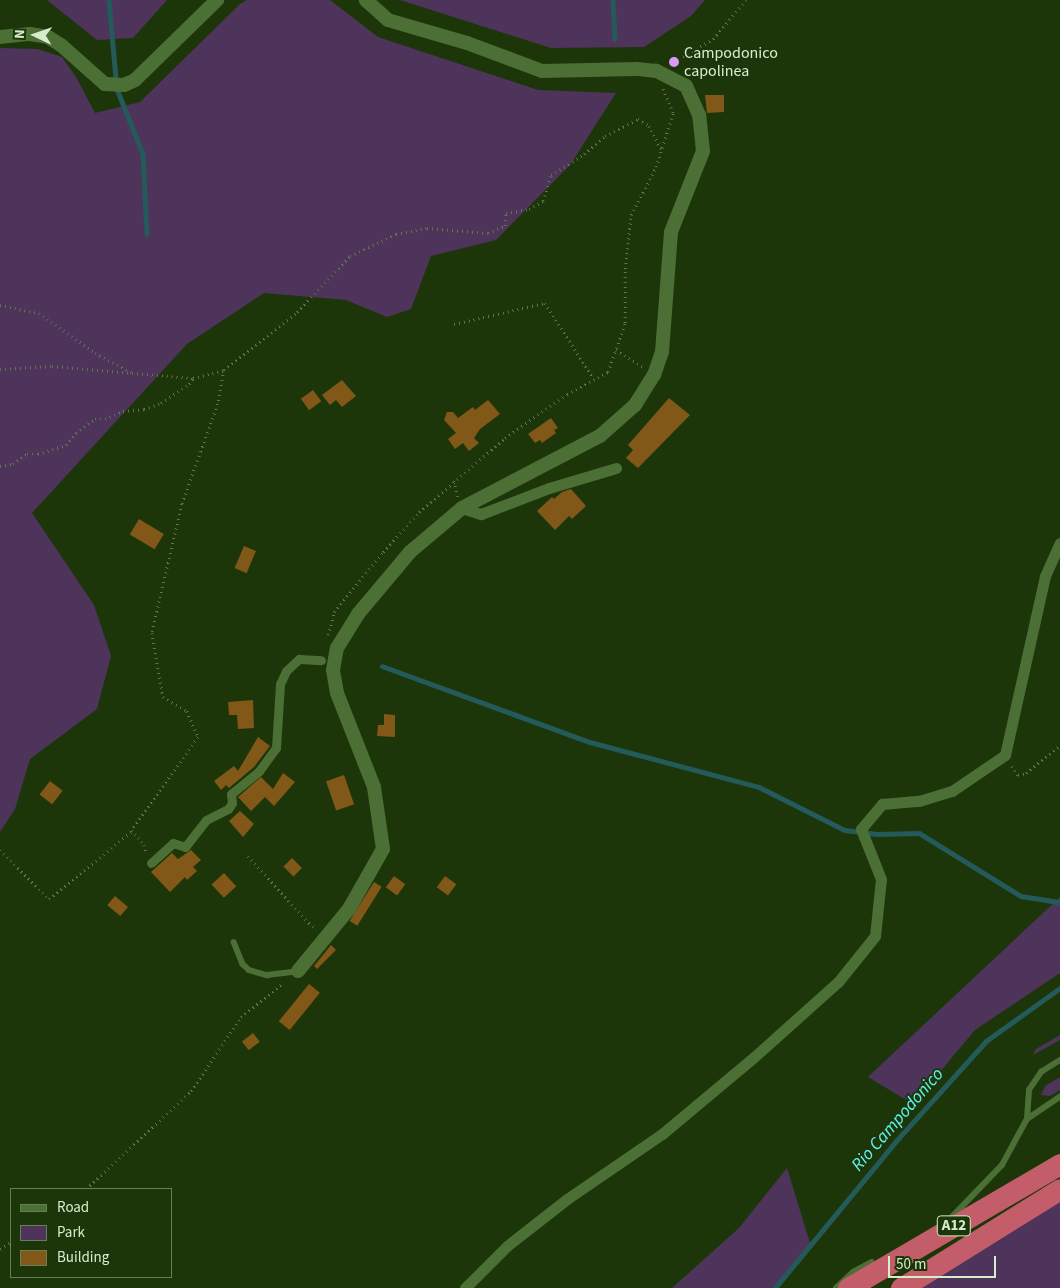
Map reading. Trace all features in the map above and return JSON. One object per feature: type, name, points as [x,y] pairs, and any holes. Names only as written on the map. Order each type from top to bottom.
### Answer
[{"type":"highway","name":"A12","points":[[848,1288],[1060,1164]]},
{"type":"highway","name":"A12","points":[[901,1288],[1060,1189]]},
{"type":"street","points":[[0,37],[30,34],[48,37],[62,45],[105,84],[124,85],[135,80],[217,0]]},
{"type":"street","points":[[298,971],[349,909],[384,849],[374,787],[337,693],[333,670],[337,648],[358,614],[410,552],[462,508],[600,436],[635,405],[654,375],[662,352],[670,232],[703,151],[699,114],[686,86],[656,72],[636,69],[542,71],[467,43],[388,20],[366,0]]},
{"type":"street","points":[[462,508],[481,514],[549,488],[616,468]]},
{"type":"street","points":[[465,1288],[507,1246],[567,1199],[662,1134],[754,1057],[838,982],[875,936],[881,879],[861,829],[882,804],[919,801],[952,791],[1005,755],[1045,576],[1060,543]]},
{"type":"street","points":[[151,864],[173,843],[185,847],[206,820],[228,809],[232,803],[231,794],[259,771],[276,748],[280,684],[286,671],[299,659],[321,660]]},
{"type":"lane","points":[[234,942],[243,964],[249,970],[268,975],[298,971]]},
{"type":"lane","points":[[944,1221],[953,1216],[1002,1165],[1027,1119],[1029,1090],[1041,1072],[1060,1060]]},
{"type":"lane","points":[[1027,1119],[1060,1097]]},
{"type":"lane","points":[[836,1288],[853,1272],[878,1258]]},
{"type":"path","points":[[321,660],[334,612],[383,552],[419,512],[505,438],[567,394],[608,372],[625,323],[625,269],[632,216],[656,167],[673,113],[656,72],[713,39],[746,0]]},
{"type":"path","points":[[0,369],[52,366],[193,378],[224,370],[297,312],[350,256],[396,234],[427,228],[488,233],[505,226],[506,213],[529,210],[543,201],[551,175],[584,154],[605,136],[638,119],[648,126],[661,149]]},
{"type":"path","points":[[454,324],[544,303],[594,379]]},
{"type":"path","points":[[0,306],[38,314],[95,353],[134,374]]},
{"type":"path","points":[[615,349],[654,375]]},
{"type":"path","points":[[0,850],[49,899],[132,830],[198,737],[187,710],[163,697],[152,633],[182,504],[218,404],[224,370]]},
{"type":"path","points":[[0,466],[13,464],[27,454],[38,454],[66,445],[76,433],[95,419],[105,419],[123,411],[144,409],[161,403],[189,384],[193,378]]},
{"type":"path","points":[[1005,755],[1018,775],[1026,773],[1060,745]]},
{"type":"path","points":[[132,830],[144,845],[151,864]]},
{"type":"path","points":[[248,856],[309,923],[326,936]]},
{"type":"path","points":[[87,1188],[191,1091],[242,1017],[298,971]]},
{"type":"green space","points":[[47,0],[167,0],[133,38],[97,40]]},
{"type":"green space","points":[[247,0],[330,0],[378,37],[538,90],[616,93],[570,165],[496,240],[431,256],[411,309],[387,317],[346,300],[264,293],[187,344],[32,513],[94,605],[111,656],[97,709],[30,759],[15,809],[0,832],[0,48],[38,49],[62,57],[76,77],[95,113],[140,102],[240,4]]},
{"type":"green space","points":[[400,0],[705,0],[691,16],[644,47],[551,48]]},
{"type":"green space","points":[[1060,897],[1060,973],[975,1030],[913,1104],[868,1077]]},
{"type":"green space","points":[[1060,1035],[1060,1040],[1033,1055],[1036,1049]]},
{"type":"green space","points":[[1060,1077],[1060,1090],[1050,1096],[1041,1095],[1045,1086]]},
{"type":"green space","points":[[787,1168],[810,1243],[775,1288],[672,1288],[739,1228]]},
{"type":"green space","points":[[1060,1198],[1060,1288],[922,1288],[1019,1221]]},
{"type":"building","points":[[705,95],[724,95],[724,112],[707,113]]},
{"type":"building","points":[[342,380],[356,396],[342,407],[336,400],[330,405],[322,395]]},
{"type":"building","points":[[313,390],[321,401],[309,410],[301,399]]},
{"type":"building","points":[[669,398],[690,415],[638,468],[626,458],[633,450],[628,445]]},
{"type":"building","points":[[488,400],[500,414],[480,429],[474,438],[479,443],[469,451],[463,443],[455,449],[448,439],[456,433],[444,420],[447,412],[453,412],[458,418],[473,407],[475,410]]},
{"type":"building","points":[[551,418],[558,428],[554,430],[556,433],[542,443],[540,440],[535,443],[528,434]]},
{"type":"building","points":[[571,489],[586,506],[572,519],[569,516],[555,530],[537,511],[552,497],[554,499],[562,492]]},
{"type":"building","points":[[139,519],[164,534],[155,549],[130,534]]},
{"type":"building","points":[[244,546],[256,551],[247,573],[235,568]]},
{"type":"building","points":[[253,700],[254,728],[238,729],[237,715],[229,715],[228,702]]},
{"type":"building","points":[[384,714],[395,715],[395,737],[377,736],[378,725],[384,725]]},
{"type":"building","points":[[258,737],[270,746],[254,767],[229,788],[226,785],[221,790],[214,781],[234,766],[238,771]]},
{"type":"building","points":[[283,773],[295,782],[274,806],[265,797],[251,811],[238,797],[261,777],[273,789]]},
{"type":"building","points":[[344,775],[354,804],[336,810],[326,781]]},
{"type":"building","points":[[50,781],[63,791],[52,804],[40,794]]},
{"type":"building","points":[[240,811],[254,824],[243,837],[229,821]]},
{"type":"building","points":[[191,850],[201,860],[193,867],[197,871],[187,880],[185,877],[170,892],[151,872],[172,853],[178,859]]},
{"type":"building","points":[[292,858],[302,868],[293,876],[284,866]]},
{"type":"building","points":[[224,873],[236,886],[224,898],[212,885]]},
{"type":"building","points":[[394,876],[405,884],[397,896],[386,887]]},
{"type":"building","points":[[445,876],[456,884],[448,896],[437,887]]},
{"type":"building","points":[[374,882],[382,887],[357,926],[350,921]]},
{"type":"building","points":[[115,896],[128,907],[120,916],[107,905]]},
{"type":"building","points":[[331,945],[336,950],[317,969],[314,966]]},
{"type":"building","points":[[309,984],[320,993],[290,1030],[279,1021]]},
{"type":"building","points":[[253,1033],[260,1042],[249,1050],[242,1042]]},
{"type":"waterway","points":[[109,0],[117,89],[143,154],[147,234]]},
{"type":"waterway","points":[[613,0],[615,39]]},
{"type":"waterway","points":[[382,666],[590,742],[759,787],[845,830],[877,834],[919,833],[1021,896],[1060,902]]},
{"type":"waterway","name":"Rio Campodonico","points":[[775,1288],[897,1140],[986,1041],[1060,988]]},
{"type":"place","name":"Campodonico capolinea","points":[[674,62]]}]
